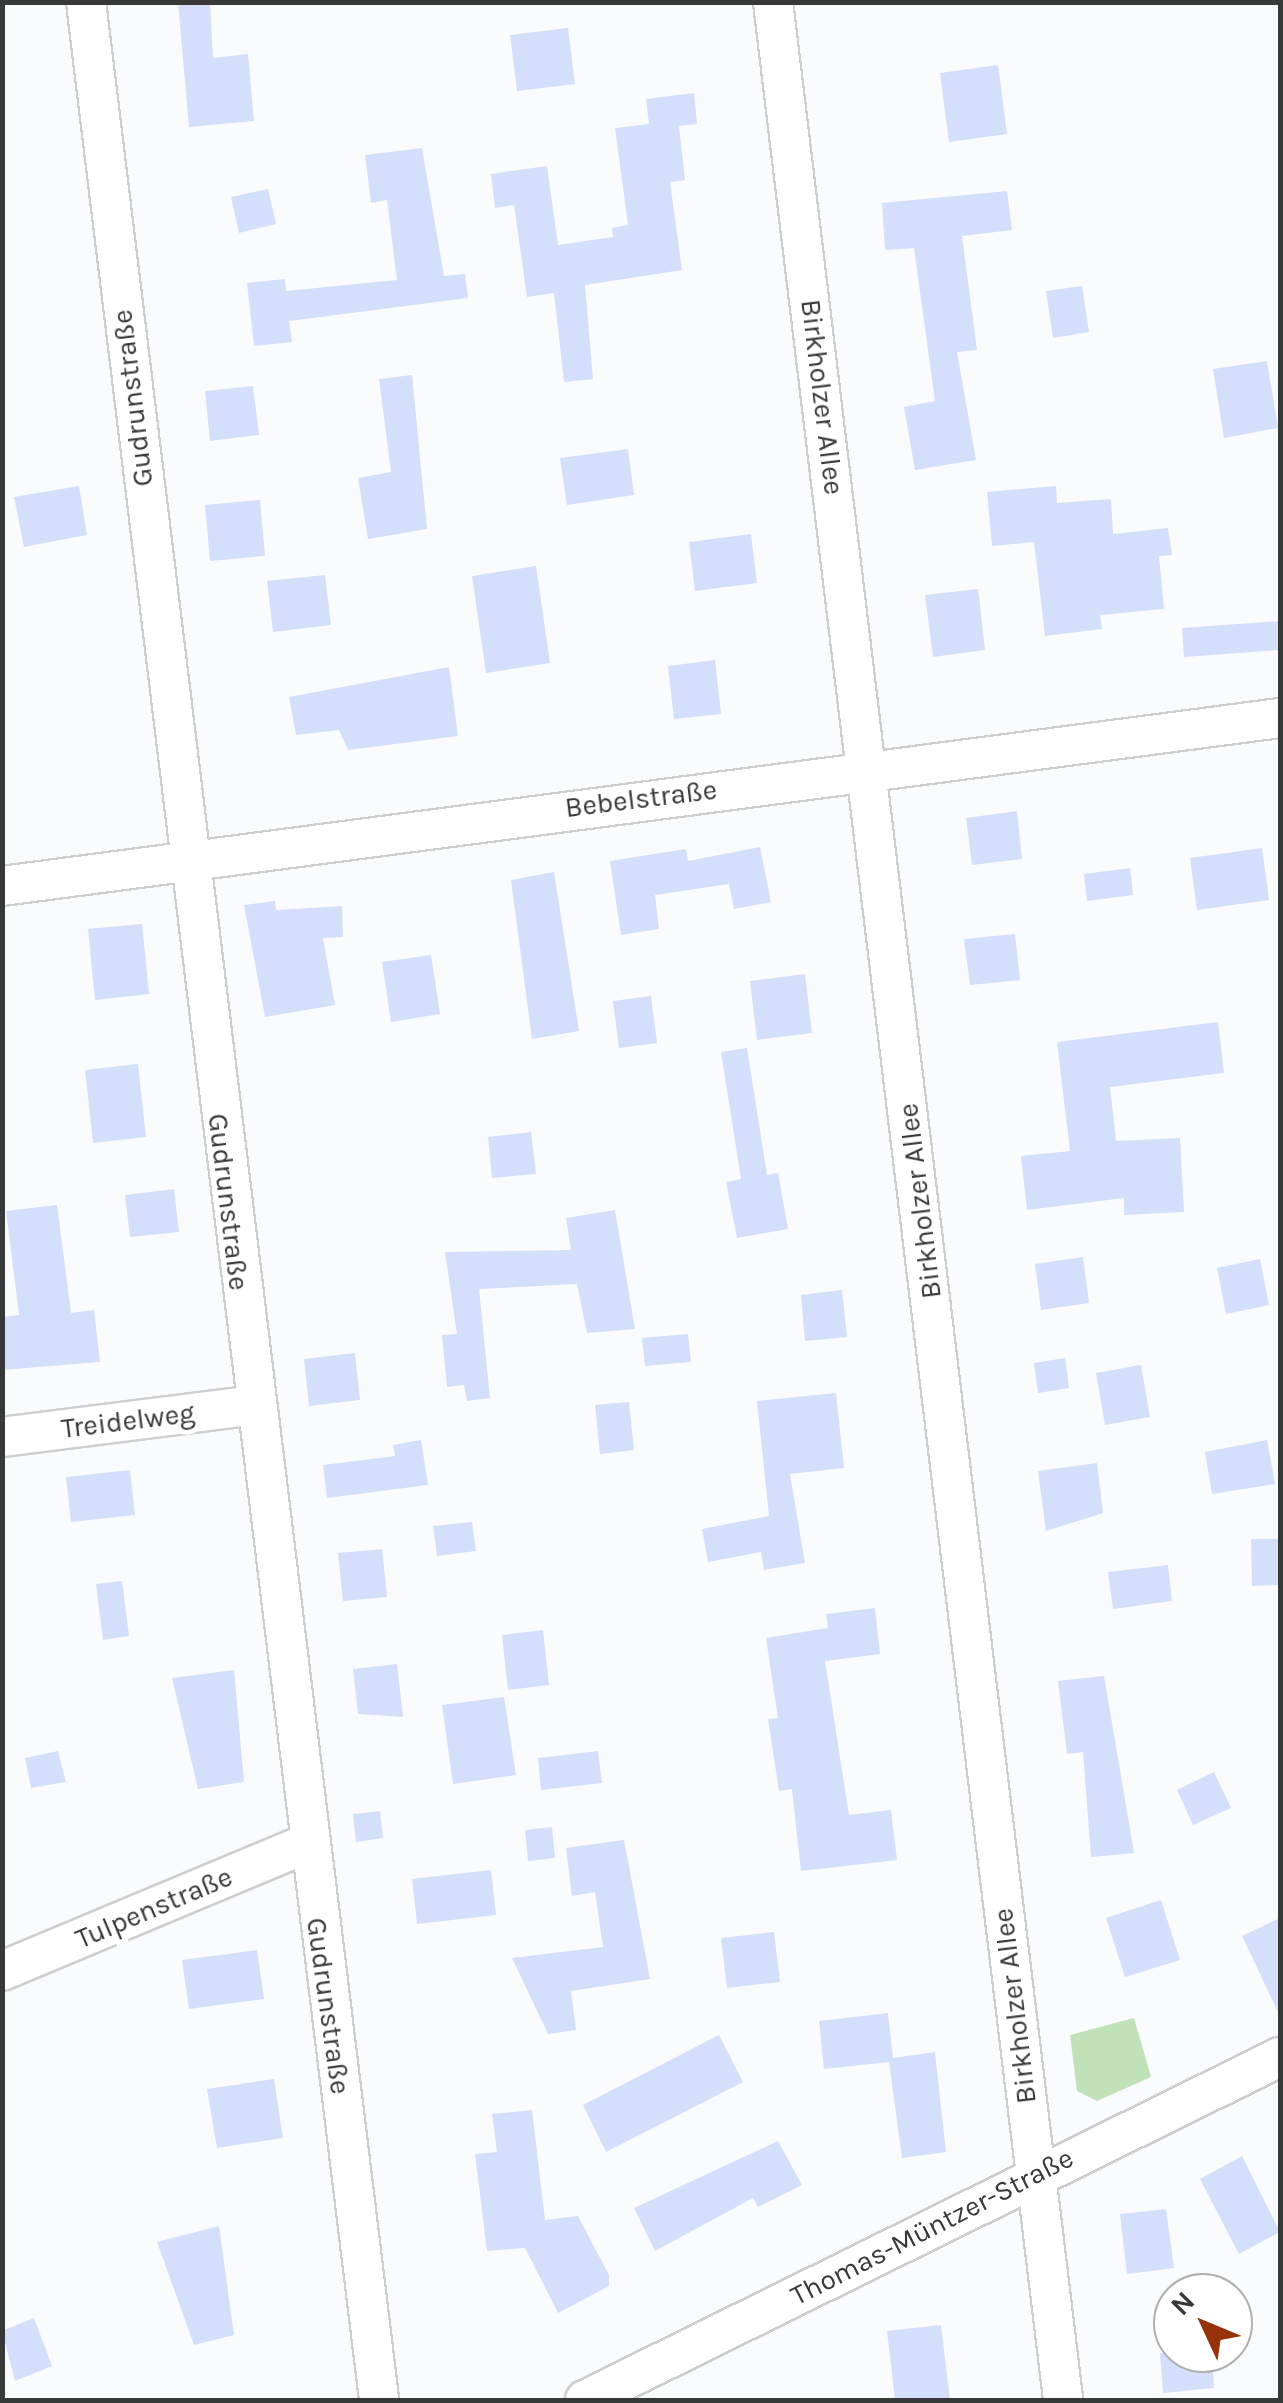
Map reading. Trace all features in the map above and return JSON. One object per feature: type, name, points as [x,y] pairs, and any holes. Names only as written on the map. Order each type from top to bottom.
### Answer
[{"type":"street","name":"Gudrunstraße","points":[[86,2],[185,856],[306,1844],[379,2400]]},
{"type":"street","name":"Birkholzer Allee","points":[[774,2],[1063,2400]]},
{"type":"street","name":"Bebelstraße","points":[[2,886],[185,856],[1280,718]]},
{"type":"street","name":"Treidelweg","points":[[2,1437],[254,1405]]},
{"type":"street","name":"Tulpenstraße","points":[[2,1971],[306,1844]]},
{"type":"street","name":"Thomas-Müntzer-Straße","points":[[585,2400],[1035,2174],[1280,2057]]},
{"type":"green space","points":[[1134,2018],[1151,2077],[1097,2101],[1077,2091],[1070,2035]]},
{"type":"building","points":[[178,2],[210,2],[213,58],[248,54],[254,121],[189,127]]},
{"type":"building","points":[[568,28],[575,84],[517,91],[510,35]]},
{"type":"building","points":[[998,65],[1007,134],[949,142],[940,73]]},
{"type":"building","points":[[694,93],[697,124],[679,126],[685,180],[670,182],[682,270],[585,285],[593,379],[564,382],[554,293],[527,297],[514,205],[495,208],[491,174],[547,166],[558,245],[613,237],[612,228],[628,225],[615,128],[649,124],[646,99]]},
{"type":"building","points":[[422,148],[444,276],[465,274],[468,298],[289,321],[292,342],[254,346],[247,283],[285,279],[286,291],[397,280],[387,200],[371,203],[365,155]]},
{"type":"building","points":[[268,189],[276,224],[239,233],[231,197]]},
{"type":"building","points":[[1007,191],[1012,230],[962,236],[977,350],[957,352],[976,460],[915,470],[904,407],[935,401],[914,248],[885,250],[882,203]]},
{"type":"building","points":[[1082,286],[1089,332],[1053,338],[1046,291]]},
{"type":"building","points":[[1267,361],[1278,428],[1224,438],[1213,369]]},
{"type":"building","points":[[412,375],[427,529],[368,539],[358,478],[391,472],[379,379]]},
{"type":"building","points":[[253,386],[259,435],[210,441],[205,391]]},
{"type":"building","points":[[628,449],[634,495],[567,505],[560,458]]},
{"type":"building","points":[[79,486],[87,535],[24,547],[14,497]]},
{"type":"building","points":[[1056,486],[1057,503],[1111,499],[1113,534],[1168,528],[1172,555],[1159,556],[1164,609],[1100,615],[1102,629],[1045,636],[1034,542],[992,546],[987,492]]},
{"type":"building","points":[[260,500],[265,556],[210,561],[205,505]]},
{"type":"building","points":[[751,534],[757,583],[695,591],[689,542]]},
{"type":"building","points":[[536,566],[550,663],[486,673],[472,576]]},
{"type":"building","points":[[325,575],[331,625],[273,632],[267,581]]},
{"type":"building","points":[[978,589],[985,650],[933,657],[925,595]]},
{"type":"building","points":[[1280,621],[1280,650],[1184,657],[1182,628]]},
{"type":"building","points":[[715,660],[721,714],[674,719],[668,666]]},
{"type":"building","points":[[449,667],[458,736],[348,750],[339,730],[296,735],[289,697]]},
{"type":"building","points":[[1017,811],[1022,859],[972,865],[966,818]]},
{"type":"building","points":[[760,847],[771,902],[734,909],[729,884],[655,895],[659,929],[621,935],[610,861],[686,849],[688,861]]},
{"type":"building","points":[[1262,848],[1269,900],[1197,910],[1190,858]]},
{"type":"building","points":[[1130,868],[1133,895],[1087,901],[1084,874]]},
{"type":"building","points":[[554,872],[579,1031],[532,1039],[511,880]]},
{"type":"building","points":[[275,901],[276,910],[342,906],[343,937],[323,938],[335,1005],[265,1017],[244,905]]},
{"type":"building","points":[[142,924],[149,994],[95,1000],[88,929]]},
{"type":"building","points":[[1015,934],[1020,980],[970,985],[964,939]]},
{"type":"building","points":[[431,955],[440,1014],[391,1022],[382,962]]},
{"type":"building","points":[[805,974],[812,1033],[757,1040],[750,981]]},
{"type":"building","points":[[651,996],[657,1043],[619,1048],[613,1001]]},
{"type":"building","points":[[1218,1022],[1224,1073],[1110,1087],[1116,1141],[1180,1138],[1184,1212],[1124,1215],[1124,1198],[1027,1210],[1021,1156],[1070,1151],[1057,1042]]},
{"type":"building","points":[[747,1048],[767,1175],[778,1173],[788,1229],[737,1238],[726,1182],[741,1179],[721,1052]]},
{"type":"building","points":[[138,1064],[146,1137],[93,1143],[85,1070]]},
{"type":"building","points":[[531,1132],[536,1174],[492,1178],[488,1137]]},
{"type":"building","points":[[174,1189],[179,1232],[130,1237],[125,1195]]},
{"type":"building","points":[[57,1205],[71,1313],[94,1310],[100,1362],[2,1370],[2,1317],[19,1315],[6,1211]]},
{"type":"building","points":[[615,1210],[635,1329],[587,1333],[577,1284],[479,1289],[490,1398],[467,1401],[464,1385],[447,1387],[442,1335],[457,1334],[445,1252],[571,1250],[566,1218]]},
{"type":"building","points":[[1083,1257],[1089,1303],[1041,1310],[1035,1264]]},
{"type":"building","points":[[1260,1259],[1269,1305],[1226,1314],[1217,1268]]},
{"type":"building","points":[[842,1290],[847,1337],[805,1341],[801,1295]]},
{"type":"building","points":[[688,1334],[691,1362],[645,1366],[642,1338]]},
{"type":"building","points":[[355,1353],[360,1400],[309,1406],[304,1359]]},
{"type":"building","points":[[1065,1358],[1069,1388],[1038,1393],[1034,1363]]},
{"type":"building","points":[[1141,1365],[1150,1417],[1105,1425],[1096,1373]]},
{"type":"building","points":[[836,1393],[844,1468],[790,1474],[805,1563],[764,1570],[761,1552],[708,1562],[702,1529],[769,1516],[757,1401]]},
{"type":"building","points":[[629,1402],[634,1450],[600,1454],[595,1405]]},
{"type":"building","points":[[421,1440],[428,1485],[327,1498],[323,1465],[395,1456],[393,1445]]},
{"type":"building","points":[[1267,1440],[1275,1484],[1212,1494],[1205,1452]]},
{"type":"building","points":[[1097,1463],[1103,1513],[1046,1531],[1038,1471]]},
{"type":"building","points":[[130,1470],[135,1515],[71,1522],[66,1477]]},
{"type":"building","points":[[472,1522],[476,1551],[437,1556],[433,1526]]},
{"type":"building","points":[[1251,1539],[1280,1539],[1280,1585],[1252,1586]]},
{"type":"building","points":[[382,1549],[387,1597],[343,1601],[338,1553]]},
{"type":"building","points":[[1168,1565],[1172,1601],[1113,1609],[1108,1572]]},
{"type":"building","points":[[122,1581],[129,1636],[103,1640],[96,1584]]},
{"type":"building","points":[[875,1608],[880,1654],[825,1661],[849,1815],[891,1810],[897,1860],[801,1871],[792,1789],[779,1791],[768,1719],[778,1718],[766,1638],[828,1628],[826,1614]]},
{"type":"building","points":[[543,1630],[549,1685],[508,1690],[502,1635]]},
{"type":"building","points":[[397,1664],[403,1717],[358,1714],[353,1669]]},
{"type":"building","points":[[234,1670],[244,1782],[198,1789],[172,1678]]},
{"type":"building","points":[[1104,1676],[1134,1853],[1091,1857],[1083,1752],[1067,1754],[1058,1681]]},
{"type":"building","points":[[504,1697],[516,1775],[453,1784],[442,1705]]},
{"type":"building","points":[[58,1751],[66,1782],[31,1788],[25,1758]]},
{"type":"building","points":[[598,1751],[602,1783],[541,1790],[538,1758]]},
{"type":"building","points":[[1214,1772],[1231,1808],[1193,1825],[1177,1790]]},
{"type":"building","points":[[380,1811],[383,1838],[356,1842],[353,1814]]},
{"type":"building","points":[[552,1827],[555,1858],[528,1861],[525,1830]]},
{"type":"building","points":[[624,1840],[650,1979],[571,1991],[576,2030],[548,2034],[512,1958],[603,1947],[595,1892],[572,1896],[566,1848]]},
{"type":"building","points":[[491,1870],[496,1915],[417,1924],[412,1879]]},
{"type":"building","points":[[1161,1900],[1180,1960],[1125,1977],[1106,1918]]},
{"type":"building","points":[[1280,1918],[1280,2016],[1242,1936]]},
{"type":"building","points":[[774,1932],[780,1982],[727,1988],[721,1938]]},
{"type":"building","points":[[257,1950],[264,1999],[189,2009],[182,1960]]},
{"type":"building","points":[[888,2013],[893,2058],[935,2052],[946,2152],[902,2158],[889,2062],[824,2069],[819,2021]]},
{"type":"building","points":[[719,2035],[743,2082],[606,2152],[583,2105]]},
{"type":"building","points":[[274,2079],[283,2138],[217,2148],[207,2089]]},
{"type":"building","points":[[532,2110],[545,2220],[578,2216],[609,2275],[609,2286],[558,2313],[525,2248],[487,2251],[475,2154],[497,2152],[492,2114]]},
{"type":"building","points":[[778,2141],[802,2185],[758,2207],[753,2198],[655,2251],[634,2208]]},
{"type":"building","points":[[1242,2156],[1280,2232],[1239,2254],[1200,2179]]},
{"type":"building","points":[[1166,2209],[1174,2268],[1127,2274],[1120,2214]]},
{"type":"building","points":[[219,2226],[234,2335],[194,2345],[157,2242]]},
{"type":"building","points":[[34,2318],[52,2366],[15,2381],[2,2331]]},
{"type":"building","points":[[941,2325],[950,2400],[895,2400],[887,2331]]},
{"type":"building","points":[[1162,2373],[1213,2373],[1214,2388],[1163,2393]]}]
